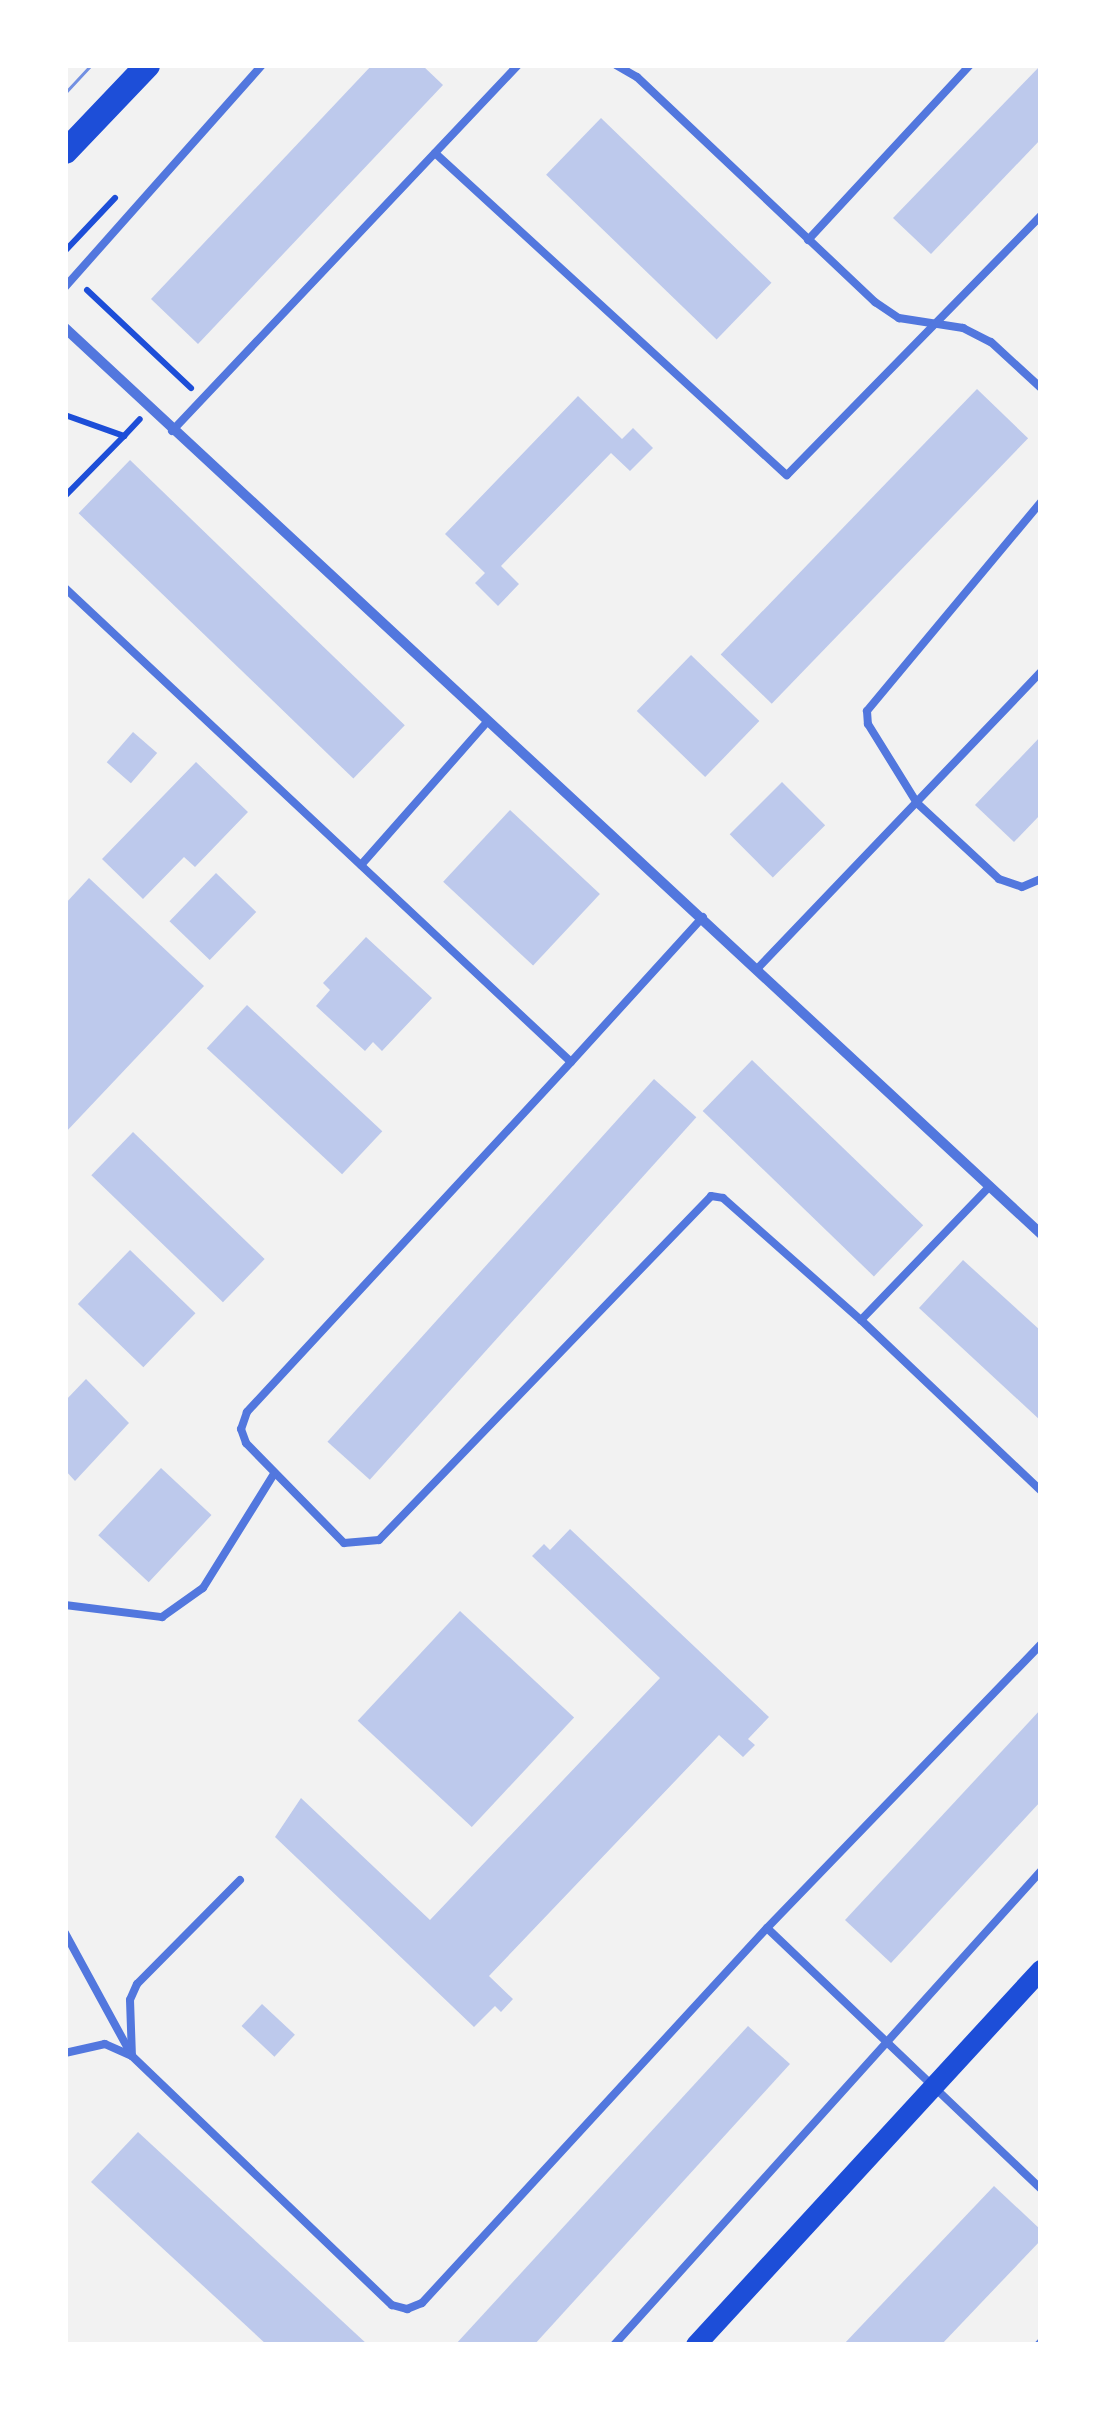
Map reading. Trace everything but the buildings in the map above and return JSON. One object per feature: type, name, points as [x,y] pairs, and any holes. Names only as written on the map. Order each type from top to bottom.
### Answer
[{"type":"main road","points":[[65,151],[147,65]]},
{"type":"main road","points":[[696,2345],[1041,1970]]},
{"type":"street","points":[[65,328],[1041,1234]]},
{"type":"lane","points":[[65,288],[262,65]]},
{"type":"lane","points":[[172,431],[518,65]]},
{"type":"lane","points":[[616,65],[875,302],[899,318],[963,328],[991,342],[1041,388]]},
{"type":"lane","points":[[808,240],[970,65]]},
{"type":"lane","points":[[435,153],[788,475],[1041,216]]},
{"type":"lane","points":[[1041,502],[867,711],[868,724],[917,803],[999,879],[1022,886],[1041,879]]},
{"type":"lane","points":[[65,588],[571,1062]]},
{"type":"lane","points":[[758,968],[1041,672]]},
{"type":"lane","points":[[361,865],[488,721]]},
{"type":"lane","points":[[703,918],[246,1412],[241,1428],[246,1442],[344,1543],[379,1540],[711,1196],[723,1198],[861,1320],[1041,1491]]},
{"type":"lane","points":[[861,1320],[990,1186]]},
{"type":"lane","points":[[65,1606],[162,1617],[204,1588],[274,1474]]},
{"type":"lane","points":[[65,1933],[132,2056],[392,2305],[407,2309],[422,2304],[767,1928],[1041,1644]]},
{"type":"lane","points":[[614,2345],[1041,1871]]},
{"type":"lane","points":[[132,2056],[130,2000],[136,1984],[240,1880]]},
{"type":"lane","points":[[767,1928],[1041,2189]]},
{"type":"lane","points":[[65,2054],[105,2044],[132,2056]]},
{"type":"path","points":[[74,278],[203,399]]},
{"type":"path","points":[[65,415],[124,436],[66,493]]},
{"type":"tram line","points":[[65,93],[91,65]]}]
